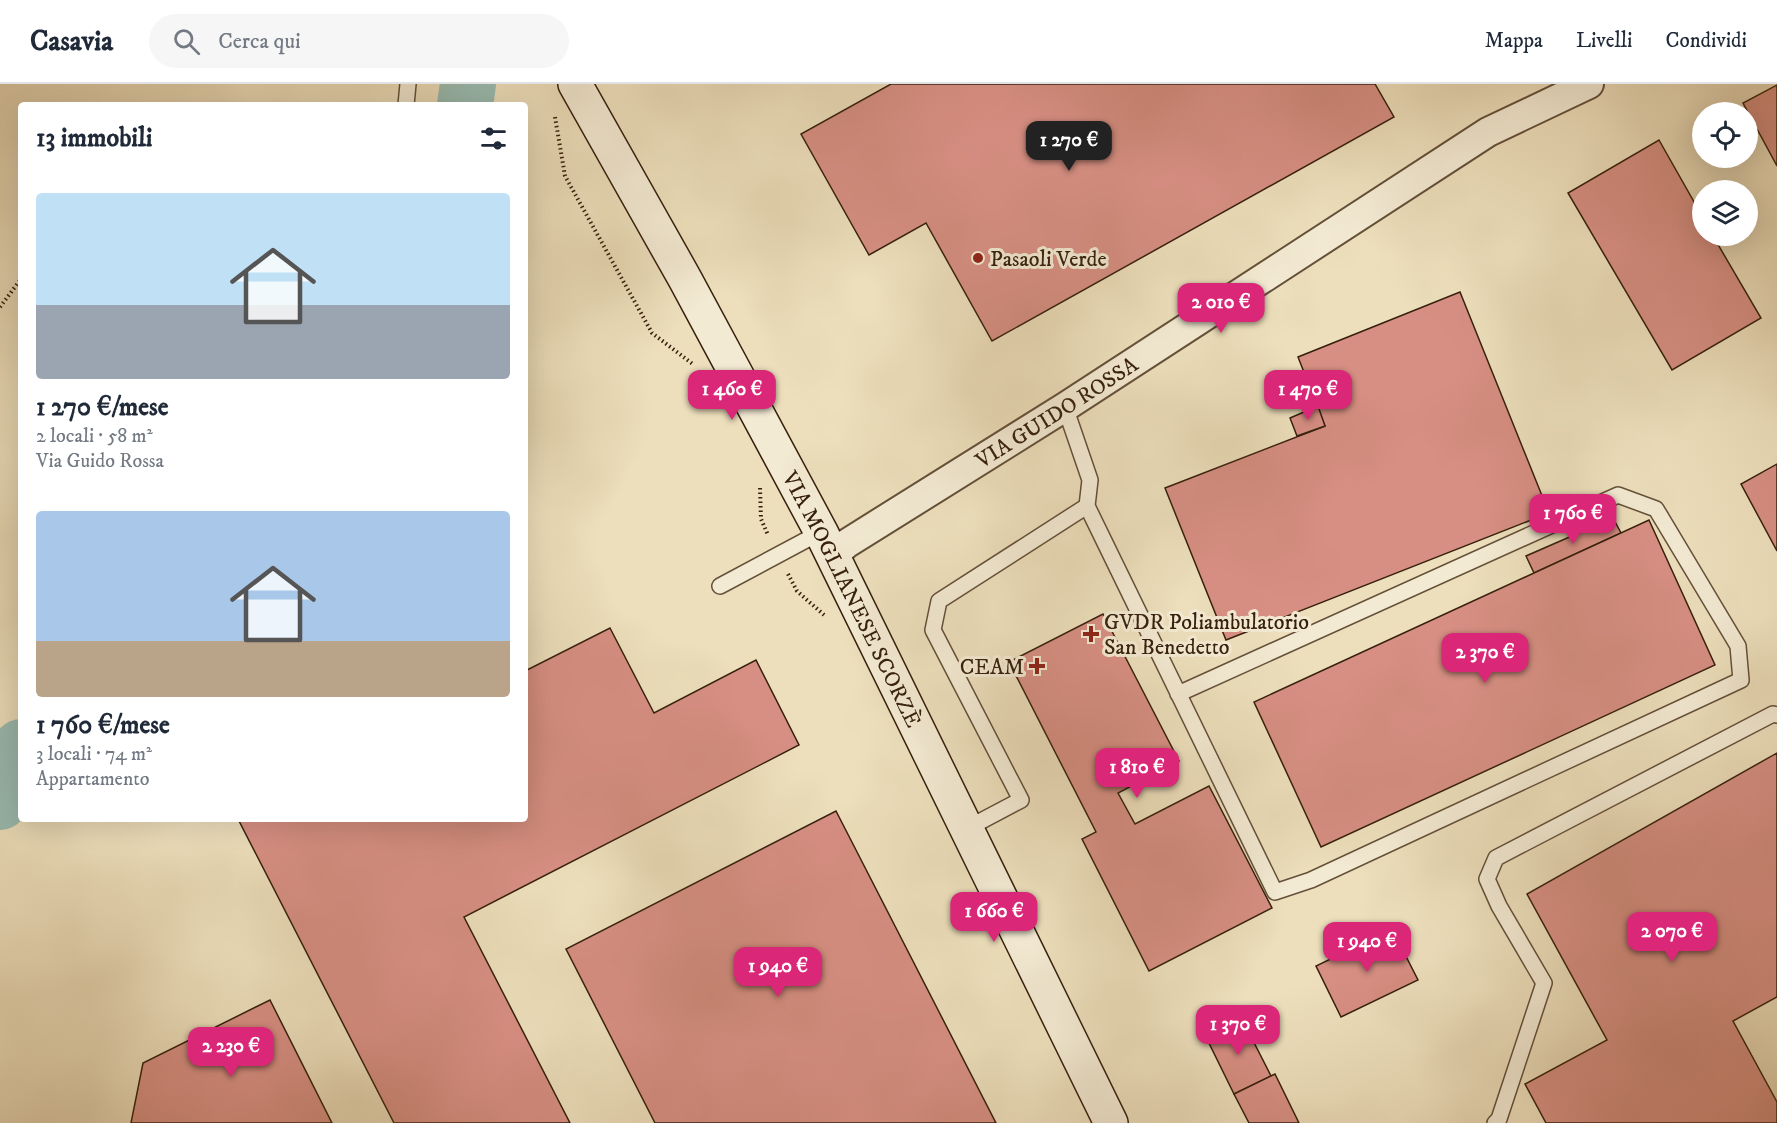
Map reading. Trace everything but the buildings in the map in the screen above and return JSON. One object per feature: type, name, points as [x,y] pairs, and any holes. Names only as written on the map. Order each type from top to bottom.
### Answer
[{"type":"main road","name":"VIA MOGLIANESE SCORZÈ","points":[[575,84],[685,279],[827,544],[1111,1123]]},
{"type":"street","name":"VIA GUIDO ROSSA","points":[[827,544],[846,544],[1065,407],[1488,132],[1589,84]]},
{"type":"lane","points":[[406,102],[408,84]]},
{"type":"lane","points":[[1065,407],[1090,480],[1087,506],[1178,694],[1275,892],[1311,880],[1741,680],[1738,646],[1656,509],[1618,495],[1178,694]]},
{"type":"lane","points":[[966,828],[1021,800],[933,630],[939,601],[1087,506]]},
{"type":"lane","points":[[720,586],[778,554],[827,544]]},
{"type":"lane","points":[[1495,1123],[1499,1119],[1544,983],[1499,906],[1487,879],[1496,858],[1773,714],[1777,715]]},
{"type":"path","points":[[554,112],[565,176],[652,333],[694,365],[699,375]]},
{"type":"path","points":[[0,307],[18,283]]},
{"type":"path","points":[[760,482],[760,519],[797,591],[832,621]]},
{"type":"waterway","points":[[465,102],[468,84]]},
{"type":"waterway","points":[[0,802],[18,755]]},
{"type":"place","name":"Pasaoli Verde","points":[[978,258]]},
{"type":"place","name":"GVDR Poliambulatorio San Benedetto","points":[[1091,634]]},
{"type":"place","name":"CEAM","points":[[1037,666]]}]
